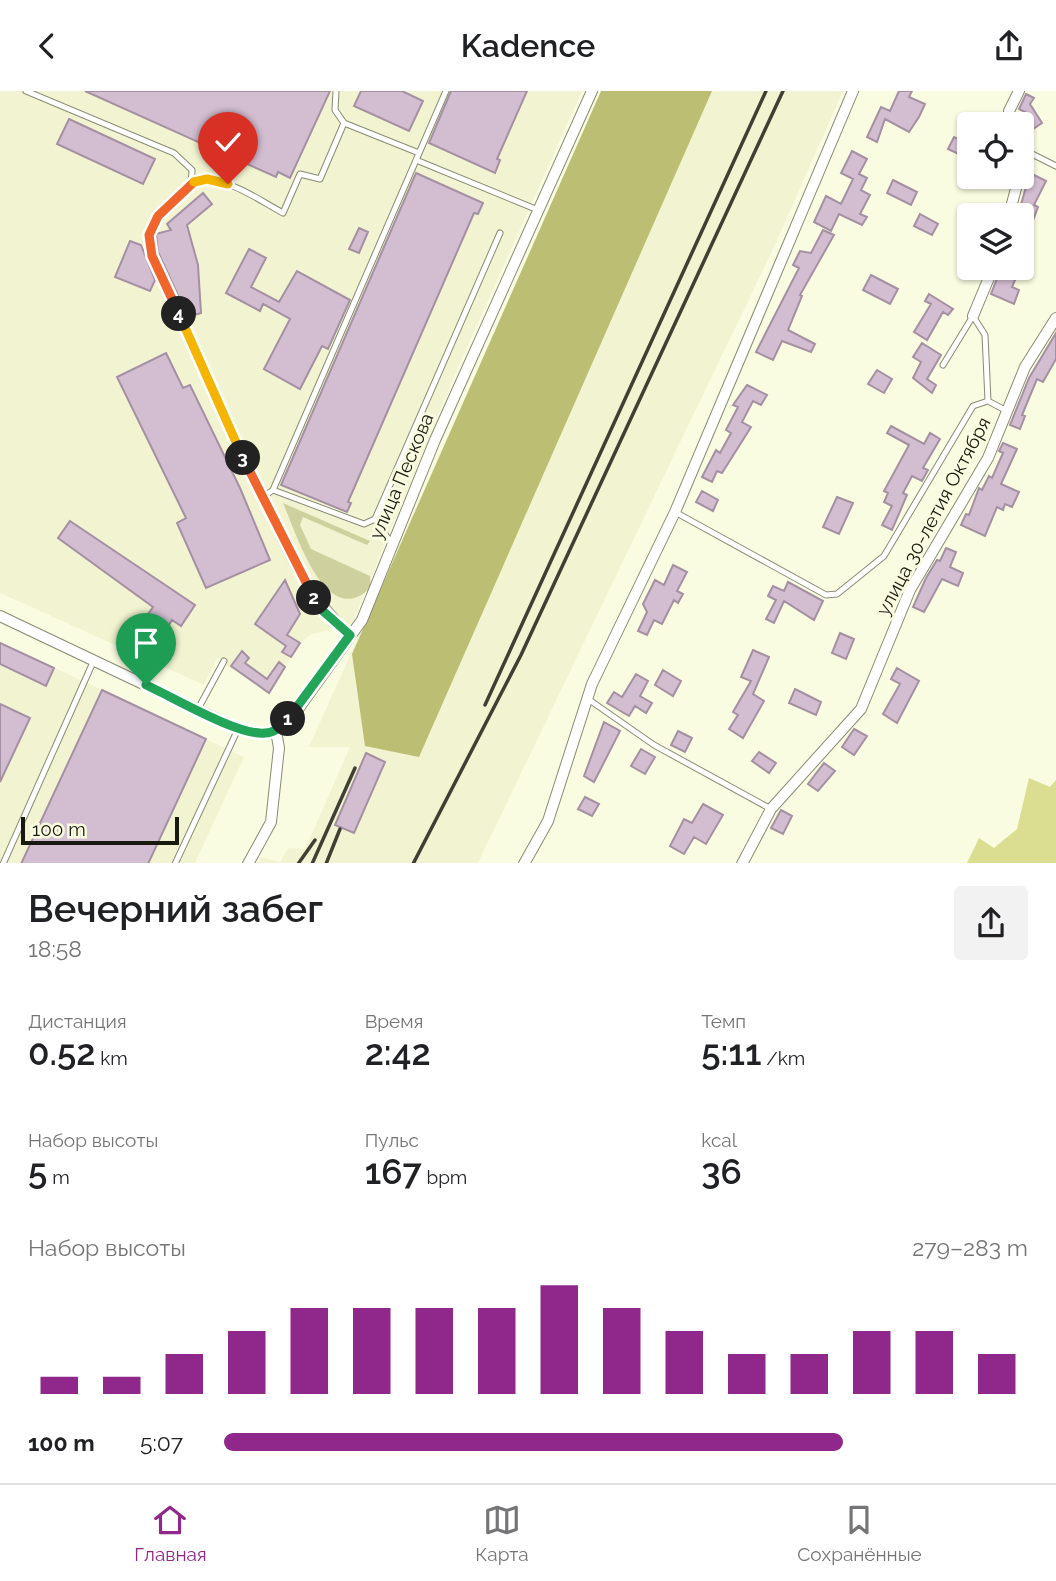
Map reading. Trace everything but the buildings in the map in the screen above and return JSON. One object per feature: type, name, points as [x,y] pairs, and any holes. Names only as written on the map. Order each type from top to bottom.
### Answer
[{"type":"street","name":"улица Пескова","points":[[275,731],[296,712],[362,620],[391,543],[592,91]]},
{"type":"street","points":[[524,863],[548,821],[587,698],[675,512],[853,91]]},
{"type":"street","points":[[1009,112],[1019,91]]},
{"type":"street","points":[[973,316],[988,280]]},
{"type":"street","name":"улица 30-летия Октября","points":[[742,863],[771,809],[861,709],[910,590],[988,458],[1025,367],[1056,318]]},
{"type":"street","points":[[268,493],[304,582],[323,611],[350,635]]},
{"type":"street","points":[[0,616],[238,729],[261,734],[275,731],[279,748],[271,822],[248,863]]},
{"type":"lane","points":[[26,91],[174,153],[192,170],[192,182]]},
{"type":"lane","points":[[336,91],[335,110],[344,123],[419,153]]},
{"type":"lane","points":[[268,493],[446,91]]},
{"type":"lane","points":[[344,123],[320,179],[300,174],[283,213],[228,184],[207,179],[192,182],[158,216],[149,235],[150,246],[268,493],[364,524],[374,519],[500,233]]},
{"type":"lane","points":[[1034,152],[1056,166]]},
{"type":"lane","points":[[416,160],[538,210]]},
{"type":"lane","points":[[943,365],[973,316],[985,335],[988,401]]},
{"type":"lane","points":[[675,512],[826,595],[837,594],[884,556],[973,406],[988,401],[1007,411]]},
{"type":"lane","points":[[374,519],[391,543]]},
{"type":"lane","points":[[3,863],[94,660]]},
{"type":"lane","points":[[198,709],[224,661]]},
{"type":"lane","points":[[587,698],[654,745],[771,809]]},
{"type":"lane","points":[[175,863],[238,729]]},
{"type":"shaded area","points":[[0,91],[582,91],[453,379],[352,624],[310,635],[300,643],[269,693],[217,658],[204,685],[0,593]]},
{"type":"shaded area","points":[[601,91],[712,91],[419,757],[365,746],[352,654]]},
{"type":"shaded area","points":[[602,91],[843,91],[775,245],[478,863],[258,863],[261,857],[280,862],[288,848],[305,849],[350,747],[309,747]]},
{"type":"shaded area","points":[[283,503],[370,541],[367,545],[303,517],[300,525],[311,549],[370,576],[371,587],[355,598],[340,597],[327,588],[305,554]]},
{"type":"shaded area","points":[[0,642],[244,757],[195,863],[0,863]]},
{"type":"shaded area","points":[[1029,778],[1050,787],[1056,780],[1056,863],[967,863],[979,838],[994,848],[1017,829]]},
{"type":"railway","points":[[485,705],[766,91]]},
{"type":"railway","points":[[414,863],[521,655],[783,91]]},
{"type":"railway","points":[[312,863],[355,768]]},
{"type":"railway","points":[[326,863],[340,829]]},
{"type":"railway","points":[[299,863],[315,840]]},
{"type":"route","points":[[146,685],[238,729],[261,734],[275,731],[296,712],[350,635],[323,611],[304,582],[251,476],[152,256],[149,235],[152,225],[192,182],[207,179],[228,184]]}]
